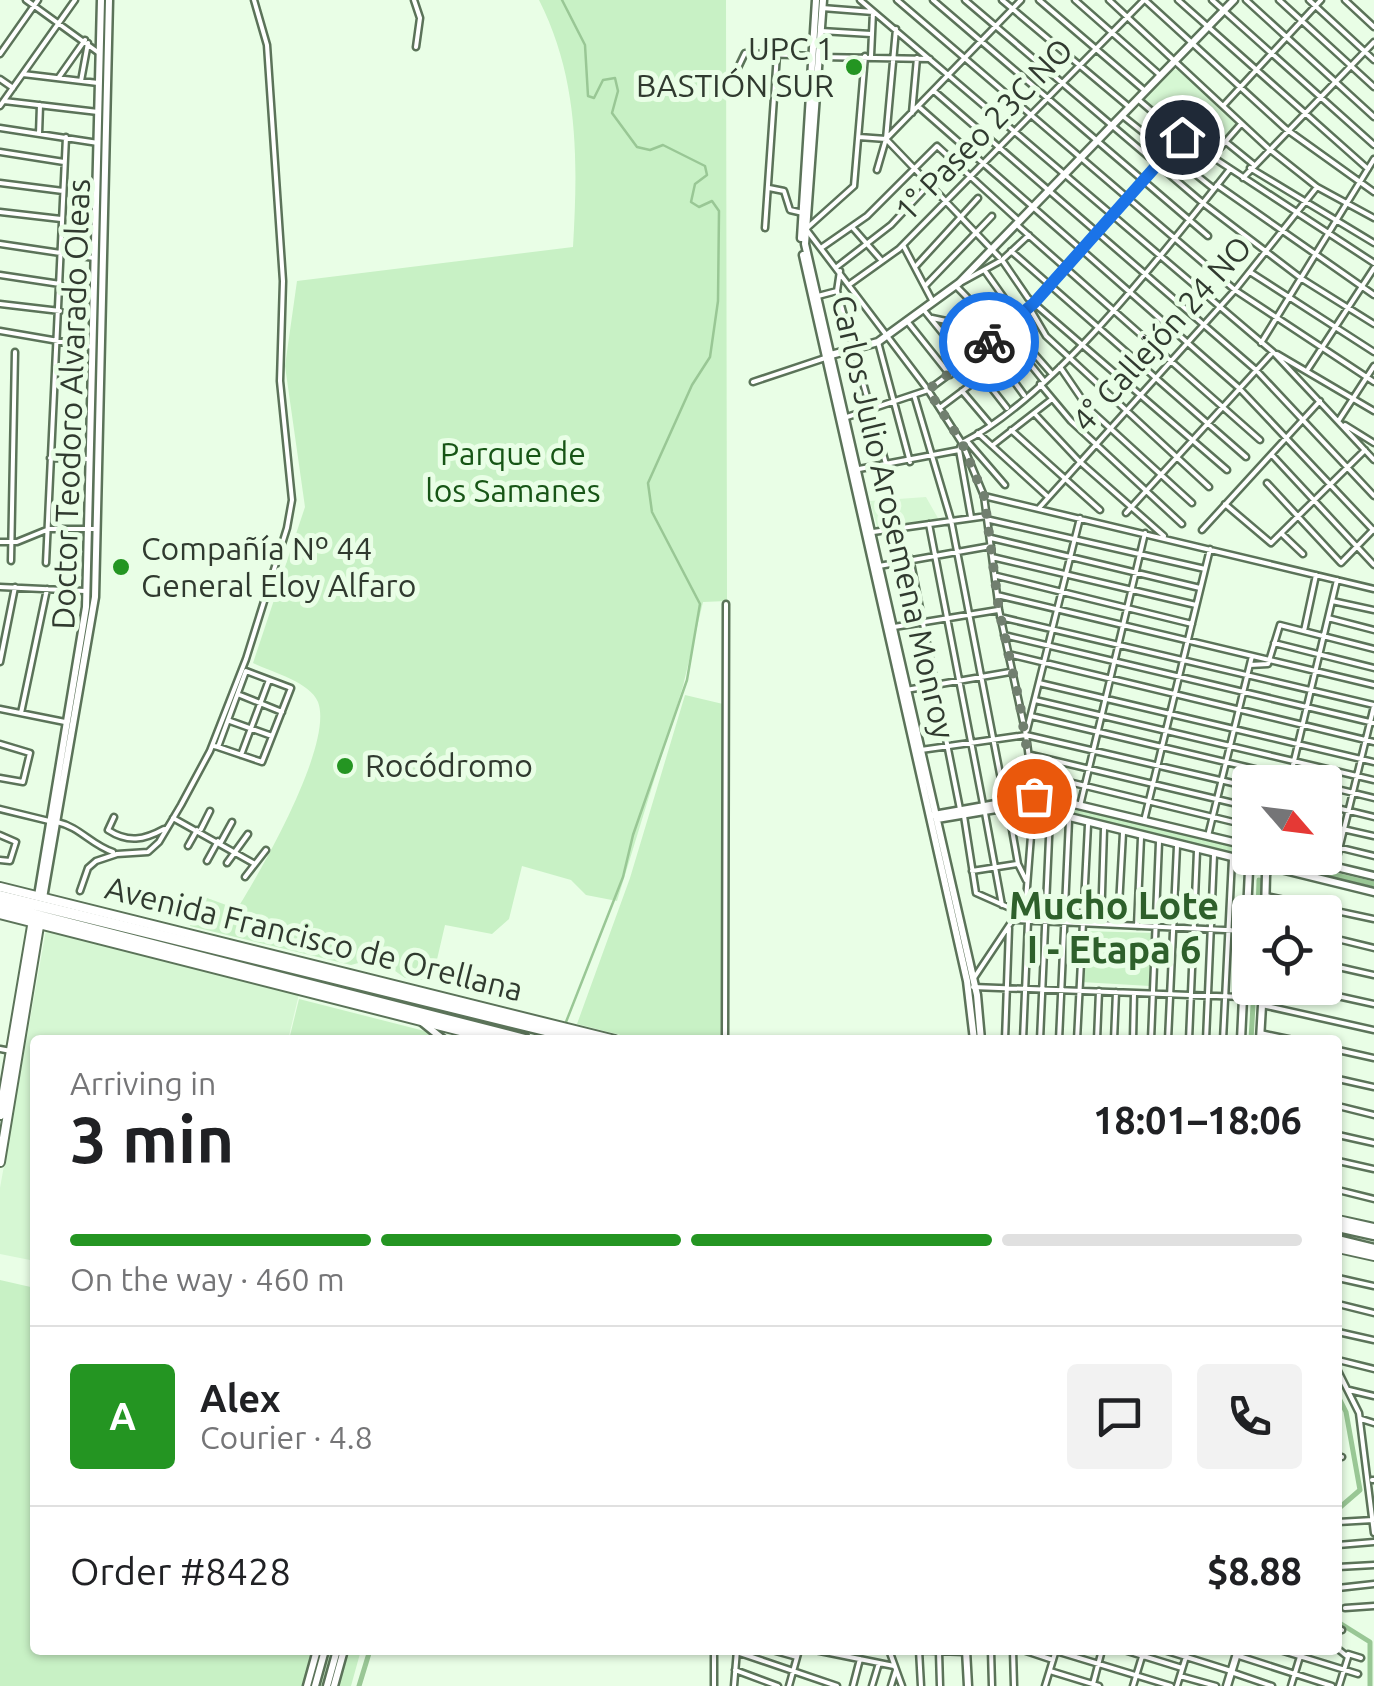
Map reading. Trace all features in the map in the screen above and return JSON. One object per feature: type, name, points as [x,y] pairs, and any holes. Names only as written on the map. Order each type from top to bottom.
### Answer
[{"type":"highway","name":"Avenida Francisco de Orellana","points":[[0,896],[38,910],[503,1035]]},
{"type":"highway","name":"Avenida Francisco de Orellana","points":[[0,906],[38,910],[575,1035]]},
{"type":"highway","points":[[484,1015],[512,1014]]},
{"type":"highway","points":[[1342,1224],[1374,1231]]},
{"type":"highway","points":[[1342,1246],[1374,1253]]},
{"type":"main road","name":"Doctor Teodoro Alvarado Oleas","points":[[93,529],[91,459],[101,0]]},
{"type":"main road","name":"Doctor Teodoro Alvarado Oleas","points":[[0,1162],[53,821],[94,608],[92,562],[109,0]]},
{"type":"main road","points":[[828,355],[878,342],[958,284],[1234,0]]},
{"type":"main road","name":"Carlos Julio Arosemena Monroy","points":[[820,3],[821,31],[802,213],[805,244],[828,355],[859,469],[934,818]]},
{"type":"main road","name":"Carlos Julio Arosemena Monroy","points":[[820,3],[800,244],[934,818],[971,984],[977,1035]]},
{"type":"main road","name":"Doctor Teodoro Alvarado Oleas","points":[[53,821],[92,562]]},
{"type":"main road","points":[[934,818],[1034,796],[1232,843]]},
{"type":"main road","points":[[1007,805],[1034,808],[1050,816],[1232,860]]},
{"type":"main road","points":[[1342,868],[1374,876]]},
{"type":"main road","points":[[1299,875],[1374,892]]},
{"type":"main road","name":"Avenida Francisco de Orellana","points":[[0,887],[38,910],[476,1035]]},
{"type":"main road","name":"Doctor Teodoro Alvarado Oleas","points":[[0,1115],[38,910]]},
{"type":"main road","name":"Avenida Francisco de Orellana","points":[[0,914],[38,910],[512,1014],[558,1029]]},
{"type":"main road","points":[[1241,1035],[1243,1005]]},
{"type":"main road","points":[[1260,1035],[1262,1005]]},
{"type":"main road","points":[[418,1020],[438,1035]]},
{"type":"main road","points":[[307,1686],[316,1655]]},
{"type":"main road","points":[[315,1686],[324,1655]]},
{"type":"main road","points":[[330,1686],[339,1655]]},
{"type":"main road","points":[[966,1655],[968,1686]]},
{"type":"main road","points":[[1228,1686],[1237,1655]]},
{"type":"street","points":[[26,0],[36,3],[99,54]]},
{"type":"street","points":[[2,103],[75,0]]},
{"type":"street","points":[[215,746],[246,659],[292,500],[280,381],[283,282],[268,45],[254,0]]},
{"type":"street","points":[[414,0],[420,18],[416,47]]},
{"type":"street","points":[[860,0],[1273,352],[1374,460]]},
{"type":"street","points":[[896,0],[1236,290],[1374,382]]},
{"type":"street","points":[[932,0],[1208,236]]},
{"type":"street","points":[[965,0],[1204,204],[1302,279],[1374,324]]},
{"type":"street","points":[[1002,0],[1128,106]]},
{"type":"street","points":[[886,139],[1020,0]]},
{"type":"street","points":[[1040,0],[1144,90]]},
{"type":"street","points":[[1075,0],[1160,75]]},
{"type":"street","points":[[1109,0],[1268,148],[1317,187],[1374,218]]},
{"type":"street","points":[[1145,0],[1286,129],[1374,192]]},
{"type":"street","name":"1° Paseo 23C NO","points":[[850,284],[903,245],[1061,80],[1145,0]]},
{"type":"street","points":[[1178,0],[1254,72],[1372,164],[1261,343]]},
{"type":"street","points":[[1212,0],[1374,146]]},
{"type":"street","points":[[1246,0],[1284,39],[1374,117]]},
{"type":"street","points":[[1280,0],[1374,87]]},
{"type":"street","points":[[1310,0],[1374,60]]},
{"type":"street","points":[[1223,106],[1321,0]]},
{"type":"street","points":[[1345,0],[1374,27]]},
{"type":"street","points":[[0,54],[36,3]]},
{"type":"street","points":[[820,3],[873,12]]},
{"type":"street","points":[[873,12],[853,188],[804,229],[850,284],[965,442],[1005,485]]},
{"type":"street","points":[[877,170],[886,139],[896,29]]},
{"type":"street","points":[[821,31],[872,34]]},
{"type":"street","points":[[58,78],[87,42]]},
{"type":"street","points":[[80,81],[87,42]]},
{"type":"street","points":[[1243,178],[1302,112],[1374,42]]},
{"type":"street","points":[[734,76],[743,54],[933,59]]},
{"type":"street","points":[[765,228],[777,54]]},
{"type":"street","points":[[912,115],[916,58]]},
{"type":"street","points":[[23,74],[99,84]]},
{"type":"street","points":[[0,79],[14,88]]},
{"type":"street","points":[[934,91],[1256,370],[1374,496]]},
{"type":"street","points":[[1136,98],[1182,137],[1374,265],[1308,370]]},
{"type":"street","points":[[2,103],[98,112]]},
{"type":"street","points":[[39,134],[40,105]]},
{"type":"street","points":[[918,108],[1239,388],[1374,530],[1340,563],[1266,483]]},
{"type":"street","points":[[1120,114],[1166,155],[1374,295]]},
{"type":"street","points":[[1212,157],[1241,124]]},
{"type":"street","points":[[0,128],[98,143]]},
{"type":"street","points":[[859,137],[886,139],[916,166],[1001,258],[1032,305],[1046,336],[1209,487]]},
{"type":"street","points":[[846,418],[928,390],[976,354],[1032,305],[1182,137]]},
{"type":"street","points":[[46,563],[66,138]]},
{"type":"street","points":[[1226,142],[1252,166],[1305,203],[1374,244]]},
{"type":"street","points":[[821,248],[853,228],[937,146],[1029,235],[1260,440]]},
{"type":"street","points":[[0,152],[64,162]]},
{"type":"street","points":[[886,464],[837,291],[838,269],[868,246],[952,160]]},
{"type":"street","points":[[859,469],[959,450],[1042,383],[1176,240],[1230,169]]},
{"type":"street","points":[[0,183],[63,192]]},
{"type":"street","name":"4° Callejón 24 NO","points":[[1040,508],[1062,479],[1236,290],[1317,187]]},
{"type":"street","points":[[767,188],[784,191],[790,210],[802,213]]},
{"type":"street","points":[[914,267],[978,198]]},
{"type":"street","points":[[0,212],[62,219]]},
{"type":"street","points":[[925,286],[992,216]]},
{"type":"street","points":[[853,228],[882,261]]},
{"type":"street","points":[[1001,332],[958,284],[985,271],[1029,235]]},
{"type":"street","points":[[0,244],[95,258]]},
{"type":"street","points":[[903,245],[934,302]]},
{"type":"street","points":[[1011,251],[1246,456]]},
{"type":"street","points":[[985,271],[1018,318]]},
{"type":"street","points":[[1250,272],[1374,352]]},
{"type":"street","points":[[0,275],[60,284]]},
{"type":"street","points":[[817,296],[837,291]]},
{"type":"street","points":[[0,304],[60,311]]},
{"type":"street","points":[[951,322],[975,305]]},
{"type":"street","points":[[1032,305],[1082,342],[1227,470]]},
{"type":"street","points":[[923,308],[966,362]]},
{"type":"street","points":[[931,318],[951,322],[976,354]]},
{"type":"street","points":[[907,320],[950,375]]},
{"type":"street","points":[[1008,325],[1052,374]]},
{"type":"street","points":[[0,331],[93,347]]},
{"type":"street","points":[[878,342],[910,462]]},
{"type":"street","points":[[940,408],[1024,344]]},
{"type":"street","points":[[1018,349],[1052,399],[1182,524]]},
{"type":"street","points":[[11,561],[15,352]]},
{"type":"street","points":[[1126,513],[1273,352]]},
{"type":"street","points":[[1273,352],[1374,412]]},
{"type":"street","points":[[753,382],[828,355]]},
{"type":"street","points":[[1000,362],[1025,396]]},
{"type":"street","points":[[1060,366],[1088,408],[1192,503]]},
{"type":"street","points":[[1340,421],[1374,366]]},
{"type":"street","points":[[982,376],[1008,410]]},
{"type":"street","points":[[962,391],[990,424]]},
{"type":"street","points":[[914,395],[950,520],[1018,864],[1028,882]]},
{"type":"street","points":[[992,446],[1052,399]]},
{"type":"street","points":[[1202,530],[1320,401]]},
{"type":"street","points":[[1034,413],[1079,461],[1168,539]]},
{"type":"street","points":[[1340,421],[1374,442]]},
{"type":"street","points":[[1011,430],[1100,510]]},
{"type":"street","points":[[978,433],[1047,496]]},
{"type":"street","points":[[965,442],[984,496],[1000,617],[1030,755],[1034,796],[1028,882],[1019,912],[971,984],[1232,996]]},
{"type":"street","points":[[959,450],[970,517]]},
{"type":"street","points":[[1225,504],[1271,544],[1365,450]]},
{"type":"street","points":[[1271,454],[1374,565]]},
{"type":"street","points":[[0,458],[11,458]]},
{"type":"street","points":[[50,458],[91,459]]},
{"type":"street","points":[[984,496],[1374,589]]},
{"type":"street","points":[[873,532],[988,517],[1205,570]]},
{"type":"street","points":[[1026,734],[1080,518]]},
{"type":"street","points":[[929,524],[1002,905]]},
{"type":"street","points":[[897,528],[901,560]]},
{"type":"street","points":[[0,542],[11,544],[46,530],[93,529]]},
{"type":"street","points":[[1080,806],[1145,534]]},
{"type":"street","points":[[1282,534],[1303,554]]},
{"type":"street","points":[[990,538],[1200,588]]},
{"type":"street","points":[[877,566],[991,546]]},
{"type":"street","points":[[1144,821],[1210,549]]},
{"type":"street","points":[[992,557],[1196,605]]},
{"type":"street","points":[[910,558],[975,890],[1019,912]]},
{"type":"street","points":[[1304,632],[1316,575]]},
{"type":"street","points":[[995,576],[1192,624]]},
{"type":"street","points":[[1293,765],[1337,580]]},
{"type":"street","points":[[0,587],[87,591]]},
{"type":"street","points":[[0,662],[15,588]]},
{"type":"street","points":[[21,713],[47,589]]},
{"type":"street","points":[[997,595],[1374,685]]},
{"type":"street","points":[[1332,601],[1374,610]]},
{"type":"street","points":[[725,1035],[726,604]]},
{"type":"street","points":[[894,628],[999,610]]},
{"type":"street","points":[[1000,617],[1374,705],[1342,836]]},
{"type":"street","points":[[1328,618],[1374,630]]},
{"type":"street","points":[[1250,665],[1263,667],[1270,660],[1277,627],[1374,649]]},
{"type":"street","points":[[1004,635],[1372,722]]},
{"type":"street","points":[[1274,643],[1374,668]]},
{"type":"street","points":[[1008,654],[1374,742]]},
{"type":"street","points":[[1208,836],[1252,656]]},
{"type":"street","points":[[80,891],[88,868],[118,854],[148,852],[168,826],[215,746],[246,671],[291,688],[262,762],[215,746]]},
{"type":"street","points":[[905,690],[1012,672]]},
{"type":"street","points":[[241,755],[270,680]]},
{"type":"street","points":[[1040,683],[1374,762]]},
{"type":"street","points":[[238,694],[282,712]]},
{"type":"street","points":[[1020,705],[1027,709],[1035,702]]},
{"type":"street","points":[[1035,702],[1374,780]]},
{"type":"street","points":[[0,709],[66,722]]},
{"type":"street","points":[[1031,716],[1237,765]]},
{"type":"street","points":[[228,720],[272,736]]},
{"type":"street","points":[[922,750],[1026,734],[1232,782]]},
{"type":"street","points":[[0,744],[30,753],[23,782],[0,778]]},
{"type":"street","points":[[1030,755],[1232,803]]},
{"type":"street","points":[[1032,773],[1232,822]]},
{"type":"street","points":[[1342,790],[1374,798]]},
{"type":"street","points":[[0,809],[81,831],[91,842],[118,854]]},
{"type":"street","points":[[1342,809],[1374,818]]},
{"type":"street","points":[[188,846],[210,811]]},
{"type":"street","points":[[114,816],[108,830],[120,838],[148,838],[168,826]]},
{"type":"street","points":[[1040,1035],[1050,816]]},
{"type":"street","points":[[173,818],[256,864]]},
{"type":"street","points":[[1058,1035],[1069,820]]},
{"type":"street","points":[[206,862],[232,822]]},
{"type":"street","points":[[1076,1035],[1088,825]]},
{"type":"street","points":[[1101,924],[1104,829]]},
{"type":"street","points":[[1344,829],[1374,836]]},
{"type":"street","points":[[227,863],[248,834]]},
{"type":"street","points":[[1118,925],[1123,834]]},
{"type":"street","points":[[0,835],[16,842],[10,861],[0,860]]},
{"type":"street","points":[[1137,926],[1140,838]]},
{"type":"street","points":[[1151,1035],[1159,842]]},
{"type":"street","points":[[1168,1035],[1176,846]]},
{"type":"street","points":[[1342,848],[1374,856]]},
{"type":"street","points":[[245,877],[266,850]]},
{"type":"street","points":[[1189,1035],[1197,851]]},
{"type":"street","points":[[1206,1035],[1214,855]]},
{"type":"street","points":[[1223,1035],[1232,860]]},
{"type":"street","points":[[972,871],[1018,864]]},
{"type":"street","points":[[1342,912],[1374,919]]},
{"type":"street","points":[[1014,920],[1232,930]]},
{"type":"street","points":[[1023,1035],[1028,921]]},
{"type":"street","points":[[1005,1035],[1008,928]]},
{"type":"street","points":[[1342,940],[1374,948]]},
{"type":"street","points":[[1342,968],[1374,976]]},
{"type":"street","points":[[1096,1035],[1098,991]]},
{"type":"street","points":[[1114,1035],[1116,992]]},
{"type":"street","points":[[1133,1035],[1134,993]]},
{"type":"street","points":[[1342,997],[1374,1004]]},
{"type":"street","points":[[1262,1005],[1374,1030]]},
{"type":"street","points":[[0,1049],[11,1051]]},
{"type":"street","points":[[1342,1051],[1374,1058]]},
{"type":"street","points":[[1342,1079],[1374,1087]]},
{"type":"street","points":[[1342,1107],[1374,1115]]},
{"type":"street","points":[[1342,1136],[1374,1143]]},
{"type":"street","points":[[1342,1162],[1374,1170]]},
{"type":"street","points":[[1342,1191],[1374,1199]]},
{"type":"street","points":[[1342,1279],[1374,1286]]},
{"type":"street","points":[[1342,1305],[1374,1313]]},
{"type":"street","points":[[1342,1333],[1374,1340]]},
{"type":"street","points":[[1342,1361],[1374,1368]]},
{"type":"street","points":[[1342,1379],[1360,1420],[1372,1480],[1374,1533]]},
{"type":"street","points":[[1348,1390],[1374,1396]]},
{"type":"street","points":[[1360,1420],[1374,1422]]},
{"type":"street","points":[[1365,1447],[1374,1449]]},
{"type":"street","points":[[1342,1522],[1373,1520]]},
{"type":"street","points":[[1342,1545],[1374,1542]]},
{"type":"street","points":[[1342,1567],[1374,1564]]},
{"type":"street","points":[[1342,1588],[1374,1584]]},
{"type":"street","points":[[1345,1608],[1374,1606]]},
{"type":"street","points":[[1342,1651],[1361,1658]]},
{"type":"street","points":[[1339,1686],[1348,1654]]},
{"type":"street","points":[[714,1655],[714,1686]]},
{"type":"street","points":[[734,1686],[737,1655]]},
{"type":"street","points":[[748,1655],[837,1686]]},
{"type":"street","points":[[789,1686],[797,1657],[790,1655]]},
{"type":"street","points":[[853,1655],[895,1668]]},
{"type":"street","points":[[891,1655],[902,1686]]},
{"type":"street","points":[[919,1655],[921,1686]]},
{"type":"street","points":[[939,1655],[940,1686]]},
{"type":"street","points":[[991,1655],[992,1686]]},
{"type":"street","points":[[1013,1655],[1014,1686]]},
{"type":"street","points":[[1038,1655],[1053,1660]]},
{"type":"street","points":[[1045,1686],[1054,1655]]},
{"type":"street","points":[[1073,1655],[1174,1686],[1186,1657]]},
{"type":"street","points":[[1050,1671],[1095,1685],[1101,1655]]},
{"type":"street","points":[[1133,1686],[1142,1655]]},
{"type":"street","points":[[1148,1655],[1182,1668]]},
{"type":"street","points":[[1180,1655],[1272,1686]]},
{"type":"street","points":[[1248,1655],[1332,1686]]},
{"type":"street","points":[[1291,1686],[1300,1655]]},
{"type":"street","points":[[1306,1655],[1358,1674]]},
{"type":"street","points":[[853,1686],[860,1659]]},
{"type":"street","points":[[872,1686],[878,1663]]},
{"type":"street","points":[[890,1686],[895,1668]]},
{"type":"street","points":[[736,1670],[778,1686]]},
{"type":"street","points":[[1180,1676],[1216,1686]]},
{"type":"shaded area","points":[[1172,70],[1178,70],[1237,124],[1213,152],[1185,135],[1143,98]]},
{"type":"shaded area","points":[[926,497],[939,520],[878,530],[870,501]]},
{"type":"shaded area","points":[[46,930],[299,994],[289,1035],[30,1035],[30,1260],[0,1254],[0,1188]]},
{"type":"green space","name":"Parque de los Samanes","points":[[539,0],[726,0],[727,601],[703,602],[683,686],[617,901],[586,895],[571,880],[522,866],[509,919],[492,934],[445,925],[432,981],[405,978],[377,958],[351,965],[190,926],[199,895],[237,909],[306,776],[320,721],[314,695],[290,678],[253,663],[305,507],[285,366],[297,281],[573,247],[575,152],[569,90]]},
{"type":"green space","points":[[685,695],[723,704],[722,1035],[620,1035],[577,1024],[630,878]]},
{"type":"green space","points":[[1042,798],[1232,843],[1232,854],[1039,809]]},
{"type":"green space","points":[[1084,931],[1153,933],[1150,986],[1081,982]]},
{"type":"green space","points":[[299,999],[440,1035],[290,1035]]},
{"type":"green space","points":[[0,1280],[30,1287],[30,1655],[360,1655],[351,1686],[0,1686]]},
{"type":"waterway","points":[[562,0],[585,45],[588,96],[594,98],[603,80],[615,78],[618,91],[612,113],[637,147],[650,150],[663,145],[705,166],[707,175],[695,184],[691,202],[699,207],[712,201],[719,211],[718,301],[710,357],[692,385],[648,483],[652,512],[700,604],[687,680],[633,835],[623,877],[566,1022]]},
{"type":"waterway","points":[[1336,875],[1374,884]]},
{"type":"waterway","points":[[1259,880],[1259,895]]},
{"type":"waterway","points":[[1251,1035],[1253,1005]]},
{"type":"waterway","points":[[1342,1404],[1360,1490],[1342,1506]]},
{"type":"waterway","points":[[1342,1624],[1370,1642],[1370,1686]]},
{"type":"waterway","points":[[359,1686],[368,1655]]},
{"type":"way so far","points":[[989,342],[928,390],[962,443],[984,496],[999,610],[1030,755],[1034,796]]},
{"type":"place","name":"UPC 1 BASTIÓN SUR","points":[[854,67]]},
{"type":"place","name":"Compañía Nº 44 General Eloy Alfaro","points":[[121,567]]},
{"type":"place","name":"Rocódromo","points":[[345,766]]},
{"type":"district","name":"Mucho Lote I - Etapa 6","points":[[1114,928]]},
{"type":"route","points":[[989,342],[1034,303],[1182,137]]}]
